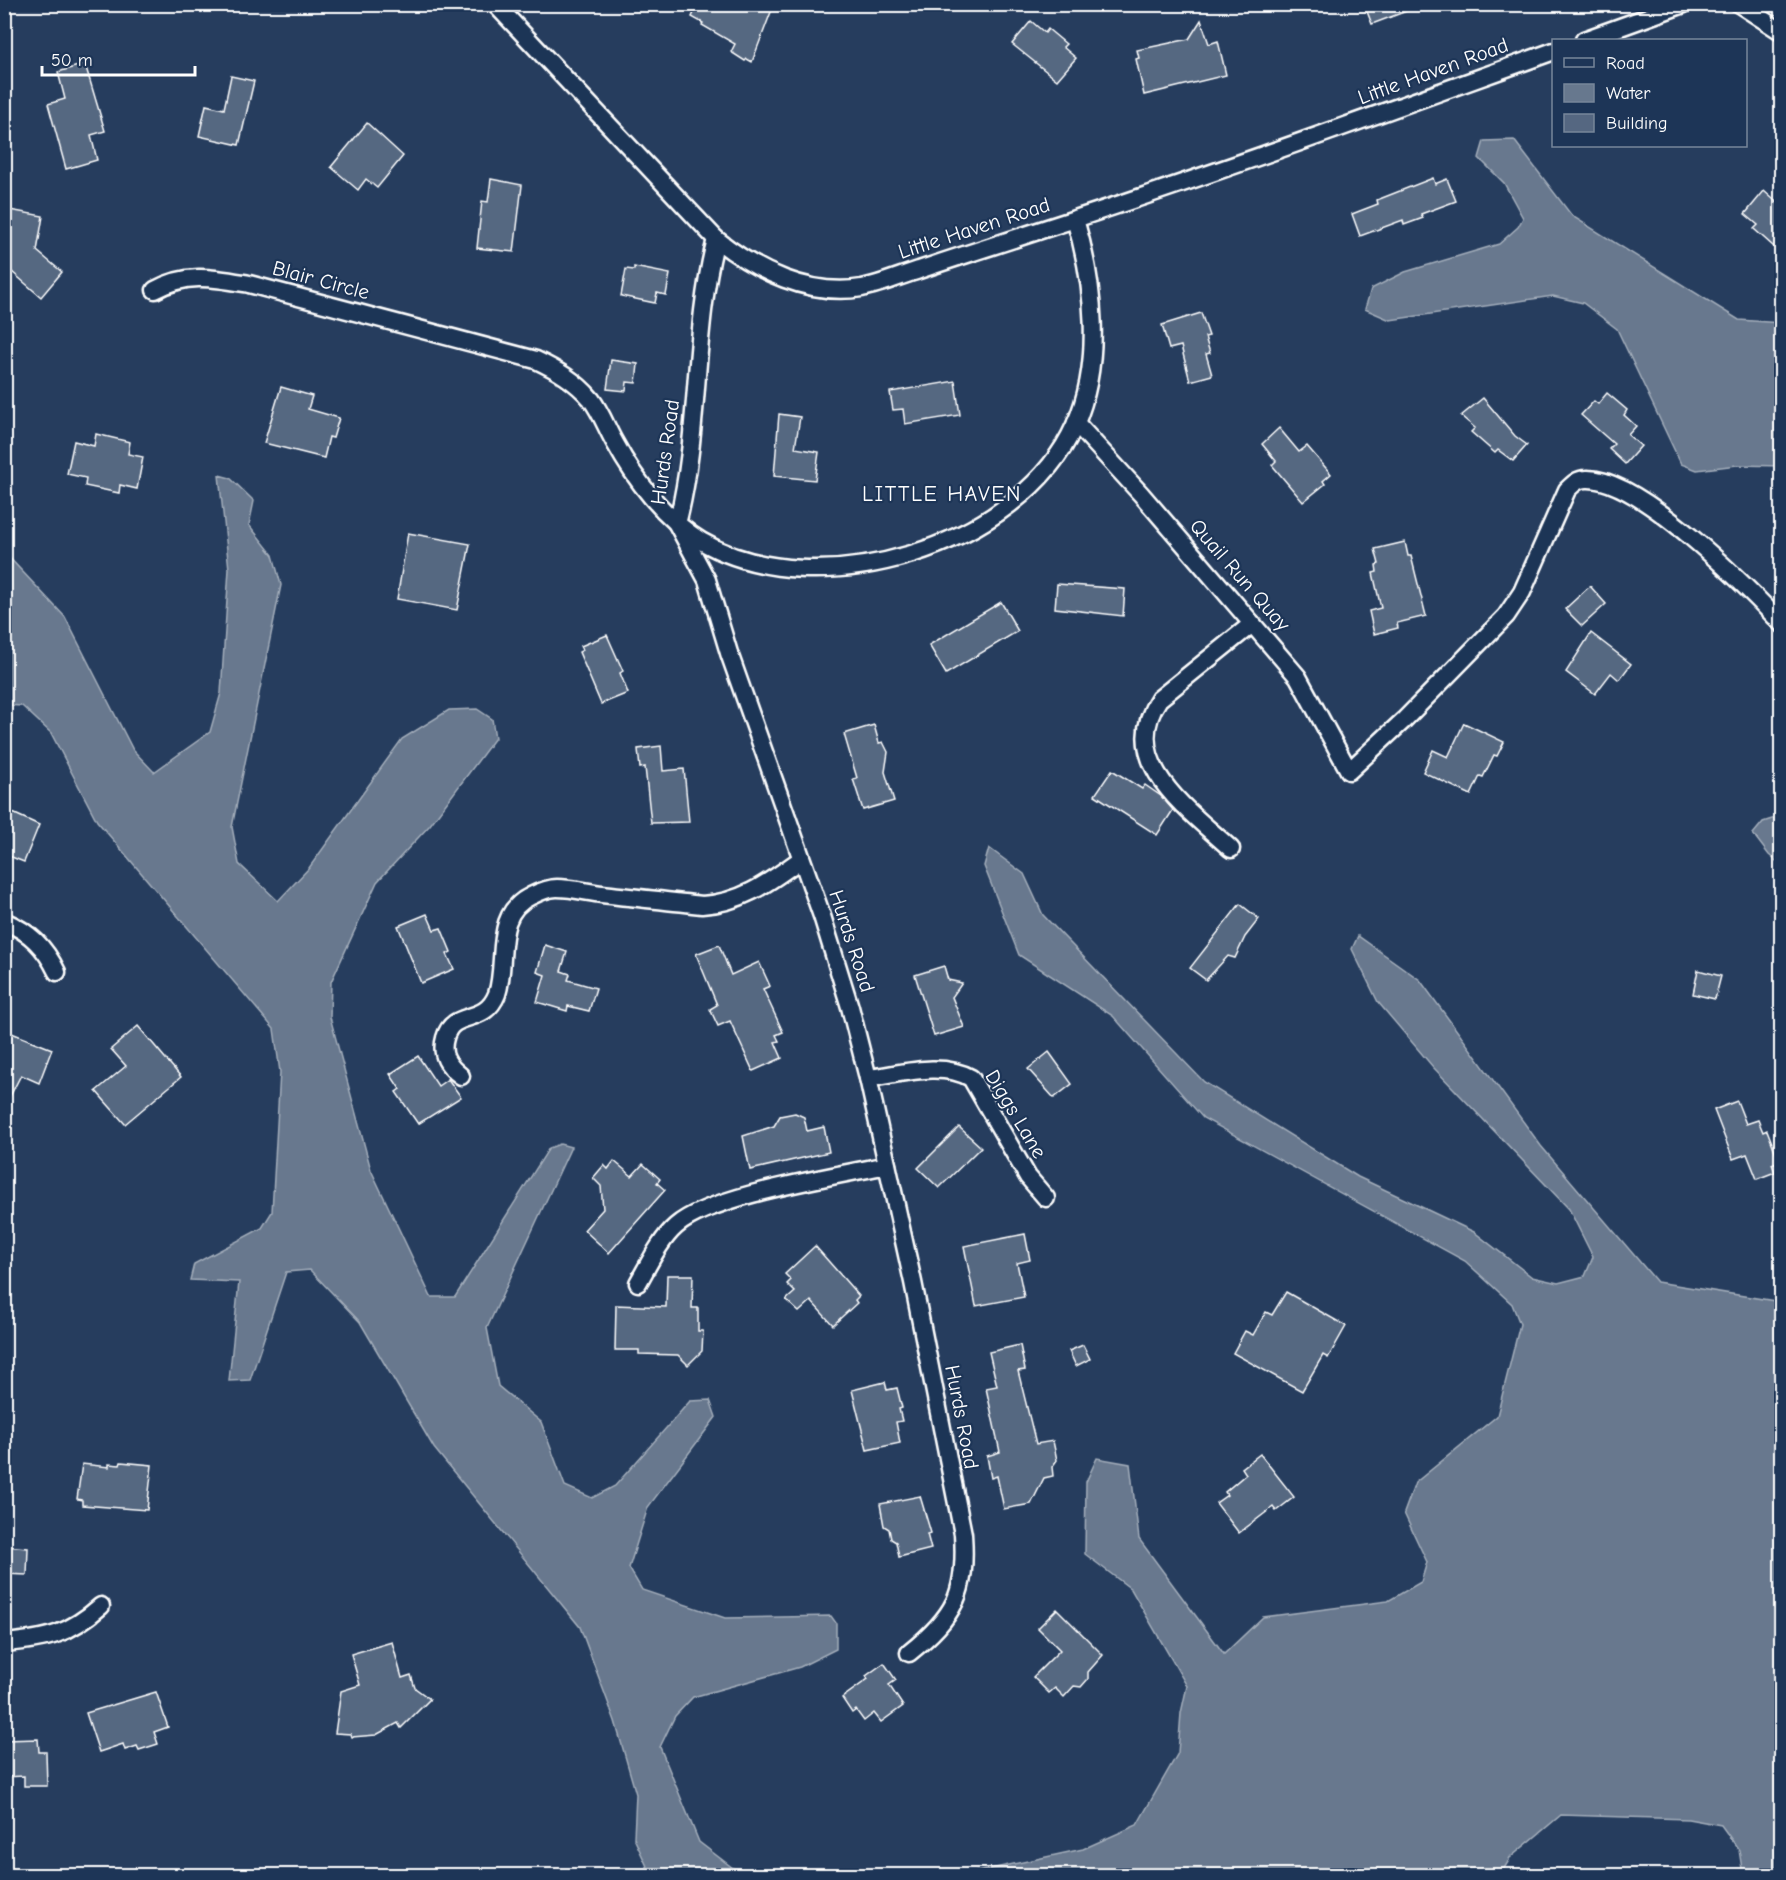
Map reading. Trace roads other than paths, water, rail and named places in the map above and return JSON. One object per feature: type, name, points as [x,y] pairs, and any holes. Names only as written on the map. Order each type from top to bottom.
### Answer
[{"type":"street","name":"Little Haven Road","points":[[495,4],[716,239],[753,265],[790,281],[820,288],[862,288],[1211,174],[1552,52]]},
{"type":"street","points":[[1587,39],[1684,4]]},
{"type":"street","points":[[1739,4],[1782,32]]},
{"type":"street","points":[[677,524],[702,541],[756,562],[787,567],[833,568],[872,563],[916,552],[957,537],[995,516],[1033,486],[1050,466],[1076,423],[1090,370],[1092,324],[1089,283],[1075,219]]},
{"type":"street","name":"Hurds Road","points":[[716,239],[705,297],[690,463],[677,524],[707,580],[729,652],[747,698],[846,995],[868,1078],[887,1165],[961,1523],[965,1562],[961,1585],[951,1611],[938,1630],[909,1653]]},
{"type":"street","name":"Blair Circle","points":[[155,290],[182,278],[203,276],[249,284],[536,360],[574,382],[592,400],[616,445],[641,484],[677,524]]},
{"type":"street","name":"Quail Run Quay","points":[[1076,423],[1298,677],[1349,771],[1404,720],[1506,616],[1522,592],[1567,490],[1576,482],[1587,479],[1607,484],[1659,512],[1714,557],[1782,624]]},
{"type":"street","points":[[1231,849],[1164,784],[1152,765],[1145,743],[1145,729],[1150,713],[1159,699],[1252,624]]},
{"type":"street","points":[[461,1076],[451,1069],[445,1058],[443,1047],[445,1035],[453,1024],[486,1012],[492,1006],[503,961],[503,932],[510,914],[529,896],[556,888],[702,905],[719,904],[739,899],[761,887],[801,859]]},
{"type":"street","points":[[4,921],[22,929],[38,941],[57,972]]},
{"type":"street","name":"Diggs Lane","points":[[868,1078],[946,1069],[959,1071],[971,1078],[1028,1177],[1046,1198]]},
{"type":"street","points":[[638,1283],[669,1232],[697,1212],[738,1198],[887,1165]]},
{"type":"street","points":[[4,1643],[58,1635],[79,1624],[101,1606]]},
{"type":"water","points":[[1514,140],[1572,216],[1739,320],[1781,323],[1781,466],[1737,465],[1697,470],[1681,464],[1617,329],[1583,303],[1553,296],[1390,320],[1365,309],[1371,289],[1405,272],[1499,244],[1518,227],[1523,218],[1504,183],[1479,158],[1484,141]]},
{"type":"water","points":[[219,475],[230,478],[254,501],[249,525],[273,555],[281,585],[232,827],[239,864],[278,901],[309,868],[402,739],[449,710],[477,709],[492,719],[495,738],[430,825],[377,882],[331,982],[330,1017],[371,1170],[431,1297],[455,1297],[549,1148],[560,1144],[571,1147],[487,1328],[498,1386],[541,1422],[565,1486],[592,1498],[615,1486],[690,1401],[710,1400],[716,1417],[648,1507],[629,1568],[642,1590],[725,1618],[831,1616],[836,1623],[836,1649],[800,1667],[693,1697],[675,1716],[660,1747],[699,1842],[742,1875],[651,1875],[634,1838],[636,1794],[615,1721],[580,1627],[434,1448],[360,1322],[310,1270],[286,1272],[250,1380],[229,1381],[239,1282],[190,1280],[194,1264],[262,1228],[272,1212],[280,1072],[274,1029],[97,821],[51,733],[22,706],[5,705],[4,552],[65,617],[133,750],[154,772],[210,732],[221,693],[229,569]]},
{"type":"water","points":[[1781,818],[1781,865],[1769,855],[1753,834],[1763,822]]},
{"type":"water","points":[[989,848],[1024,874],[1043,915],[1204,1082],[1358,1177],[1474,1232],[1532,1277],[1558,1283],[1585,1276],[1593,1257],[1569,1209],[1433,1067],[1378,1002],[1352,949],[1358,936],[1420,980],[1541,1146],[1657,1282],[1781,1302],[1781,1875],[1743,1875],[1739,1850],[1721,1825],[1688,1819],[1561,1815],[1511,1857],[1500,1875],[963,1875],[1083,1849],[1137,1825],[1178,1753],[1181,1713],[1187,1686],[1131,1589],[1085,1554],[1086,1482],[1097,1458],[1130,1464],[1139,1539],[1224,1654],[1263,1617],[1388,1601],[1421,1582],[1427,1562],[1404,1513],[1415,1483],[1497,1416],[1520,1324],[1512,1304],[1465,1261],[1203,1118],[1113,1016],[1019,955],[984,866]]},
{"type":"district","name":"LITTLE HAVEN","points":[[942,493]]}]
